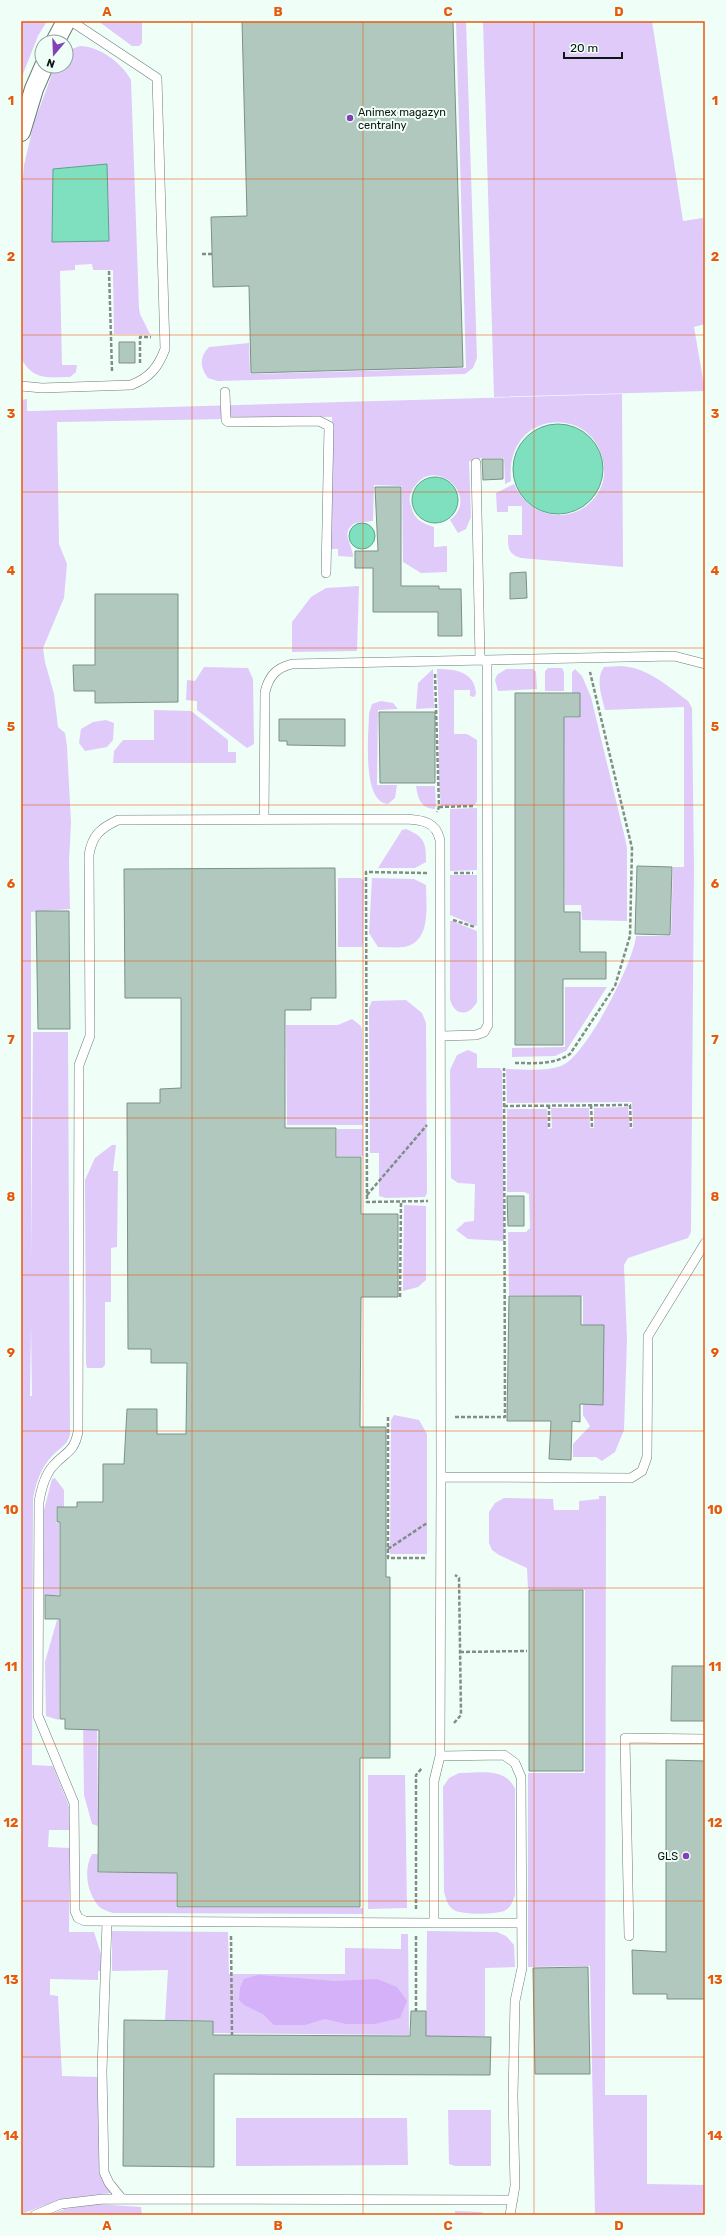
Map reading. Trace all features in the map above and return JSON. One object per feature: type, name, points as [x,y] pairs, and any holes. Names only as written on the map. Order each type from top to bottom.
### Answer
[{"type":"street","points":[[59,34],[66,21]]},
{"type":"street","points":[[21,132],[34,89],[41,74]]},
{"type":"lane","points":[[21,386],[42,388],[130,385],[142,380],[152,372],[160,362],[165,349],[166,337],[157,78],[71,21]]},
{"type":"lane","points":[[225,392],[226,420],[228,422],[319,421],[329,426],[326,573]]},
{"type":"lane","points":[[442,1036],[476,1035],[484,1032],[488,1025],[488,873],[484,660],[476,463]]},
{"type":"lane","points":[[264,820],[264,692],[268,679],[281,667],[292,664],[674,656],[705,664]]},
{"type":"lane","points":[[434,1923],[434,1781],[440,1756],[442,1036],[440,840],[438,832],[432,824],[424,821],[406,819],[118,820],[103,826],[90,843],[89,855],[90,1036],[79,1065],[78,1432],[75,1446],[52,1467],[48,1474],[39,1502],[38,1716],[74,1803],[75,1911],[78,1918],[85,1921],[107,1922],[231,1922],[434,1923],[522,1923]]},
{"type":"lane","points":[[441,1477],[631,1478],[642,1471],[647,1457],[648,1336],[705,1243]]},
{"type":"lane","points":[[628,1936],[625,1738],[705,1739]]},
{"type":"lane","points":[[440,1756],[504,1755],[510,1759],[519,1770],[522,1968],[515,2001],[513,2096],[515,2186],[510,2215]]},
{"type":"lane","points":[[107,1922],[102,2071],[104,2172],[109,2183],[122,2199]]},
{"type":"lane","points":[[35,2215],[61,2204],[76,2201],[122,2199],[513,2200]]},
{"type":"path","points":[[202,254],[212,254]]},
{"type":"path","points":[[110,271],[111,371],[118,371]]},
{"type":"path","points":[[136,368],[140,359],[140,337],[166,337]]},
{"type":"path","points":[[515,1063],[547,1062],[559,1060],[570,1054],[615,986],[630,936],[632,848],[589,670],[588,658]]},
{"type":"path","points":[[432,824],[439,807],[435,661]]},
{"type":"path","points":[[439,807],[487,806]]},
{"type":"path","points":[[429,1201],[367,1202],[366,872],[488,873]]},
{"type":"path","points":[[440,917],[477,928],[488,928]]},
{"type":"path","points":[[441,1416],[505,1417],[504,1068]]},
{"type":"path","points":[[548,1105],[550,1128]]},
{"type":"path","points":[[591,1105],[592,1127]]},
{"type":"path","points":[[504,1106],[630,1105],[631,1128]]},
{"type":"path","points":[[367,1195],[422,1128],[429,1124]]},
{"type":"path","points":[[400,1201],[400,1297]]},
{"type":"path","points":[[388,1417],[388,1558],[431,1558]]},
{"type":"path","points":[[388,1549],[431,1521]]},
{"type":"path","points":[[460,1652],[527,1651]]},
{"type":"path","points":[[231,1922],[232,2035]]},
{"type":"shaded area","points":[[21,21],[47,21],[39,34],[34,34],[34,46],[21,79]]},
{"type":"shaded area","points":[[98,21],[142,21],[142,43],[139,46],[132,46]]},
{"type":"shaded area","points":[[456,21],[466,21],[477,358],[473,368],[465,374],[218,381],[208,378],[203,370],[202,359],[209,347],[249,343],[250,374],[466,368]]},
{"type":"shaded area","points":[[483,21],[652,21],[683,221],[703,218],[705,324],[694,327],[705,391],[494,397]]},
{"type":"shaded area","points":[[80,46],[102,52],[116,62],[131,80],[139,308],[140,314],[150,334],[114,334],[113,270],[93,270],[92,264],[75,265],[75,270],[60,271],[62,365],[77,365],[76,372],[70,377],[48,377],[31,371],[21,358],[21,201],[24,165],[34,123],[52,74],[74,74],[74,48]]},
{"type":"shaded area","points":[[107,164],[109,241],[52,242],[53,169]]},
{"type":"shaded area","points":[[622,394],[623,567],[521,558],[513,555],[510,550],[508,535],[522,535],[522,506],[508,506],[508,512],[497,512],[496,493],[514,484],[520,495],[537,510],[548,514],[559,515],[570,514],[581,509],[591,502],[599,491],[603,482],[604,469],[599,448],[587,433],[571,424],[553,422],[536,427],[522,439],[513,457],[511,481],[505,484],[504,458],[480,458],[480,461],[469,461],[471,517],[466,529],[458,533],[450,520],[458,510],[460,500],[458,491],[452,483],[443,477],[433,475],[424,478],[415,486],[410,498],[410,503],[414,514],[425,524],[434,527],[434,547],[447,546],[447,572],[421,573],[403,562],[402,486],[374,485],[373,521],[355,523],[348,531],[347,535],[353,557],[338,556],[338,549],[331,549],[332,417],[57,422],[59,544],[67,564],[64,598],[43,648],[45,662],[54,694],[58,727],[65,733],[67,746],[71,823],[69,861],[70,909],[31,912],[31,1260],[33,1032],[68,1032],[70,1435],[65,1444],[48,1460],[45,1465],[37,1482],[33,1500],[32,1765],[53,1766],[69,1806],[70,1830],[49,1830],[48,1847],[70,1848],[69,1932],[94,1932],[101,1954],[101,1971],[98,1971],[98,1980],[50,1979],[50,1995],[58,1996],[62,2076],[98,2077],[99,2173],[111,2193],[62,2199],[21,2214],[21,400],[27,399],[27,411]],"holes":[[[31,1325],[32,1396],[30,1396]]]},
{"type":"shaded area","points":[[558,424],[575,428],[590,437],[599,452],[603,469],[599,486],[590,501],[575,510],[558,514],[541,510],[526,501],[517,486],[513,469],[517,452],[526,437],[541,428]]},
{"type":"shaded area","points":[[440,477],[452,483],[457,491],[457,509],[452,517],[444,522],[430,523],[418,517],[413,509],[412,495],[418,483],[426,478]]},
{"type":"shaded area","points":[[362,523],[371,527],[375,536],[371,545],[362,549],[353,545],[349,536],[353,527]]},
{"type":"shaded area","points":[[359,586],[357,651],[292,652],[292,622],[311,597],[326,588]]},
{"type":"shaded area","points":[[621,666],[639,670],[656,678],[688,701],[692,708],[694,867],[691,1232],[688,1238],[628,1258],[624,1265],[627,1339],[624,1430],[615,1452],[602,1461],[596,1457],[573,1457],[573,1444],[590,1426],[583,1415],[583,1296],[509,1295],[508,1232],[526,1232],[530,1228],[529,1194],[524,1192],[507,1192],[507,1109],[547,1109],[548,1129],[552,1128],[551,1108],[589,1108],[590,1128],[594,1128],[594,1108],[628,1107],[630,1129],[633,1128],[632,1102],[507,1103],[506,1069],[534,1070],[555,1068],[571,1059],[583,1046],[607,1008],[627,966],[636,936],[671,936],[673,867],[684,867],[684,707],[605,710],[600,688],[601,672],[604,667]]},
{"type":"shaded area","points":[[204,667],[248,668],[253,679],[254,744],[247,748],[197,710],[197,701],[186,700],[187,680],[195,681]]},
{"type":"shaded area","points":[[548,668],[562,668],[564,672],[564,691],[545,691],[545,671]]},
{"type":"shaded area","points":[[433,669],[434,708],[416,709],[418,683]]},
{"type":"shaded area","points":[[437,669],[463,673],[468,676],[475,687],[476,694],[474,697],[470,696],[470,690],[454,690],[454,734],[467,734],[477,740],[477,801],[475,805],[441,806],[439,784],[439,713]]},
{"type":"shaded area","points":[[506,669],[533,669],[536,672],[537,689],[498,691],[495,680],[497,675]]},
{"type":"shaded area","points":[[575,669],[582,676],[591,697],[625,838],[627,848],[627,921],[582,920],[581,905],[565,905],[564,718],[580,718],[580,693],[572,693],[572,672]]},
{"type":"shaded area","points":[[381,701],[393,703],[398,709],[378,710],[377,785],[397,785],[395,798],[388,804],[379,800],[374,792],[370,780],[368,765],[369,713],[372,704]]},
{"type":"shaded area","points":[[154,710],[191,711],[228,740],[228,752],[236,752],[236,763],[113,763],[114,751],[123,740],[154,740]]},
{"type":"shaded area","points":[[106,720],[114,723],[113,740],[107,747],[85,751],[79,743],[81,729],[93,722]]},
{"type":"shaded area","points":[[416,786],[435,786],[435,809],[426,807],[421,802]]},
{"type":"shaded area","points":[[477,808],[477,870],[450,871],[450,809]]},
{"type":"shaded area","points":[[406,829],[417,835],[423,841],[426,850],[426,862],[415,868],[378,868],[402,830]]},
{"type":"shaded area","points":[[450,875],[477,875],[476,926],[450,915]]},
{"type":"shaded area","points":[[338,878],[361,878],[364,881],[362,947],[338,947]]},
{"type":"shaded area","points":[[372,878],[414,879],[426,885],[426,922],[419,938],[413,944],[404,947],[378,947],[369,933]]},
{"type":"shaded area","points":[[450,921],[477,931],[477,1002],[474,1007],[466,1012],[455,1009],[450,999]]},
{"type":"shaded area","points":[[565,987],[607,987],[566,1051],[555,1056],[512,1057],[512,1048],[565,1047]]},
{"type":"shaded area","points":[[406,1000],[422,1013],[426,1023],[427,1193],[425,1197],[386,1198],[379,1196],[379,1153],[370,1153],[369,1008],[372,1001]]},
{"type":"shaded area","points":[[352,1019],[361,1026],[362,1030],[363,1125],[287,1125],[286,1025],[338,1025]]},
{"type":"shaded area","points":[[468,1050],[477,1054],[477,1068],[500,1068],[502,1071],[504,1241],[468,1239],[456,1230],[465,1222],[474,1221],[475,1184],[458,1183],[451,1178],[450,1070],[457,1055]]},
{"type":"shaded area","points":[[337,1129],[363,1129],[363,1156],[337,1156]]},
{"type":"shaded area","points":[[112,1145],[116,1145],[113,1171],[118,1171],[117,1247],[111,1248],[111,1302],[105,1302],[105,1365],[102,1368],[87,1368],[85,1180],[95,1158]]},
{"type":"shaded area","points":[[404,1205],[426,1206],[426,1280],[418,1287],[403,1291]]},
{"type":"shaded area","points":[[394,1415],[419,1420],[427,1434],[427,1554],[390,1554],[391,1420]]},
{"type":"shaded area","points":[[55,1478],[64,1490],[64,1507],[56,1507],[56,1523],[59,1523],[59,1595],[44,1595],[44,1510],[52,1479]]},
{"type":"shaded area","points":[[599,1496],[606,1496],[605,2095],[647,2095],[647,2184],[705,2185],[705,2215],[595,2215],[590,1966],[528,1967],[528,1773],[585,1773],[585,1590],[528,1589],[527,1568],[499,1555],[492,1550],[489,1543],[489,1512],[495,1503],[504,1498],[553,1499],[554,1510],[579,1510],[579,1501],[599,1499]]},
{"type":"shaded area","points":[[57,1620],[60,1620],[59,1720],[46,1716],[45,1662]]},
{"type":"shaded area","points":[[83,1720],[97,1720],[98,1826],[92,1824],[84,1795]]},
{"type":"shaded area","points":[[483,1772],[499,1774],[511,1782],[515,1789],[515,1895],[513,1902],[506,1910],[502,1912],[480,1914],[458,1912],[450,1906],[445,1897],[443,1787],[449,1778],[459,1773]]},
{"type":"shaded area","points":[[368,1775],[405,1775],[407,1908],[368,1909]]},
{"type":"shaded area","points":[[92,1854],[98,1854],[98,1873],[176,1873],[176,1908],[363,1908],[363,1914],[113,1913],[98,1906],[90,1892],[87,1872],[89,1860]]},
{"type":"shaded area","points":[[112,1931],[228,1932],[229,1974],[345,1974],[345,1948],[401,1949],[401,1934],[408,1934],[409,2035],[213,2033],[213,2020],[165,2020],[168,1970],[112,1971]]},
{"type":"shaded area","points":[[427,1931],[497,1932],[506,1936],[514,1945],[515,1967],[485,1968],[485,2036],[426,2036]]},
{"type":"shaded area","points":[[258,1975],[336,1981],[377,1979],[397,1987],[407,2001],[400,2018],[375,2024],[346,2024],[325,2019],[305,2025],[274,2025],[263,2014],[244,2005],[239,2000],[240,1988],[244,1979]]},
{"type":"shaded area","points":[[448,2110],[491,2110],[491,2166],[455,2166],[449,2164]]},
{"type":"shaded area","points":[[236,2118],[407,2118],[408,2165],[236,2166]]},
{"type":"shaded area","points":[[96,2204],[141,2207],[142,2215],[48,2215],[65,2209]]},
{"type":"shaded area","points":[[455,2211],[481,2212],[486,2215],[455,2215]]},
{"type":"building","name":"Animex magazyn centralny","points":[[242,21],[453,21],[463,367],[251,373],[249,286],[213,287],[211,217],[247,216]]},
{"type":"building","points":[[119,342],[135,342],[135,363],[119,363]]},
{"type":"building","points":[[482,459],[503,459],[503,479],[483,480]]},
{"type":"building","points":[[375,487],[401,487],[401,586],[439,586],[439,589],[461,589],[462,636],[438,636],[438,612],[373,612],[373,568],[355,568],[355,551],[378,551]]},
{"type":"building","points":[[526,572],[527,598],[510,599],[510,573]]},
{"type":"building","points":[[95,594],[178,594],[178,702],[95,703],[95,691],[74,691],[73,665],[95,665]]},
{"type":"building","points":[[515,693],[580,693],[580,717],[564,717],[564,912],[580,912],[580,952],[606,952],[606,979],[563,979],[563,1045],[515,1045]]},
{"type":"building","points":[[379,712],[435,712],[435,783],[380,783]]},
{"type":"building","points":[[279,719],[345,719],[345,746],[287,745],[287,741],[279,741]]},
{"type":"building","points":[[637,866],[672,867],[670,935],[635,934]]},
{"type":"building","points":[[335,868],[336,998],[311,998],[311,1010],[285,1010],[285,1128],[336,1128],[336,1157],[361,1157],[361,1214],[398,1214],[398,1297],[361,1297],[360,1427],[386,1427],[386,1577],[390,1577],[390,1758],[360,1758],[360,1907],[177,1907],[177,1873],[98,1872],[99,1730],[65,1729],[65,1719],[60,1719],[60,1619],[45,1619],[45,1595],[60,1596],[60,1522],[57,1522],[57,1507],[77,1507],[77,1502],[103,1502],[103,1464],[124,1464],[127,1409],[157,1409],[157,1434],[186,1434],[187,1363],[151,1363],[151,1349],[128,1349],[127,1103],[160,1103],[160,1089],[181,1088],[181,998],[125,998],[124,869]]},
{"type":"building","points":[[36,911],[69,911],[70,1029],[38,1029]]},
{"type":"building","points":[[507,1196],[524,1196],[524,1226],[508,1226]]},
{"type":"building","points":[[509,1296],[581,1296],[581,1325],[604,1325],[603,1405],[580,1404],[580,1422],[572,1421],[571,1460],[549,1459],[551,1421],[507,1421]]},
{"type":"building","points":[[529,1590],[583,1590],[583,1771],[529,1771]]},
{"type":"building","points":[[672,1666],[705,1666],[705,1721],[671,1721]]},
{"type":"building","name":"GLS","points":[[666,1760],[705,1761],[705,1999],[667,1999],[667,1994],[633,1994],[632,1950],[666,1952]]},
{"type":"building","points":[[588,1967],[590,2074],[535,2074],[533,1968]]},
{"type":"building","points":[[411,2011],[426,2011],[426,2036],[491,2037],[490,2075],[214,2074],[214,2167],[123,2166],[124,2020],[213,2021],[213,2035],[410,2036]]},
{"type":"place","name":"Animex magazyn centralny","points":[[350,118]]},
{"type":"place","name":"GLS","points":[[686,1856]]}]
